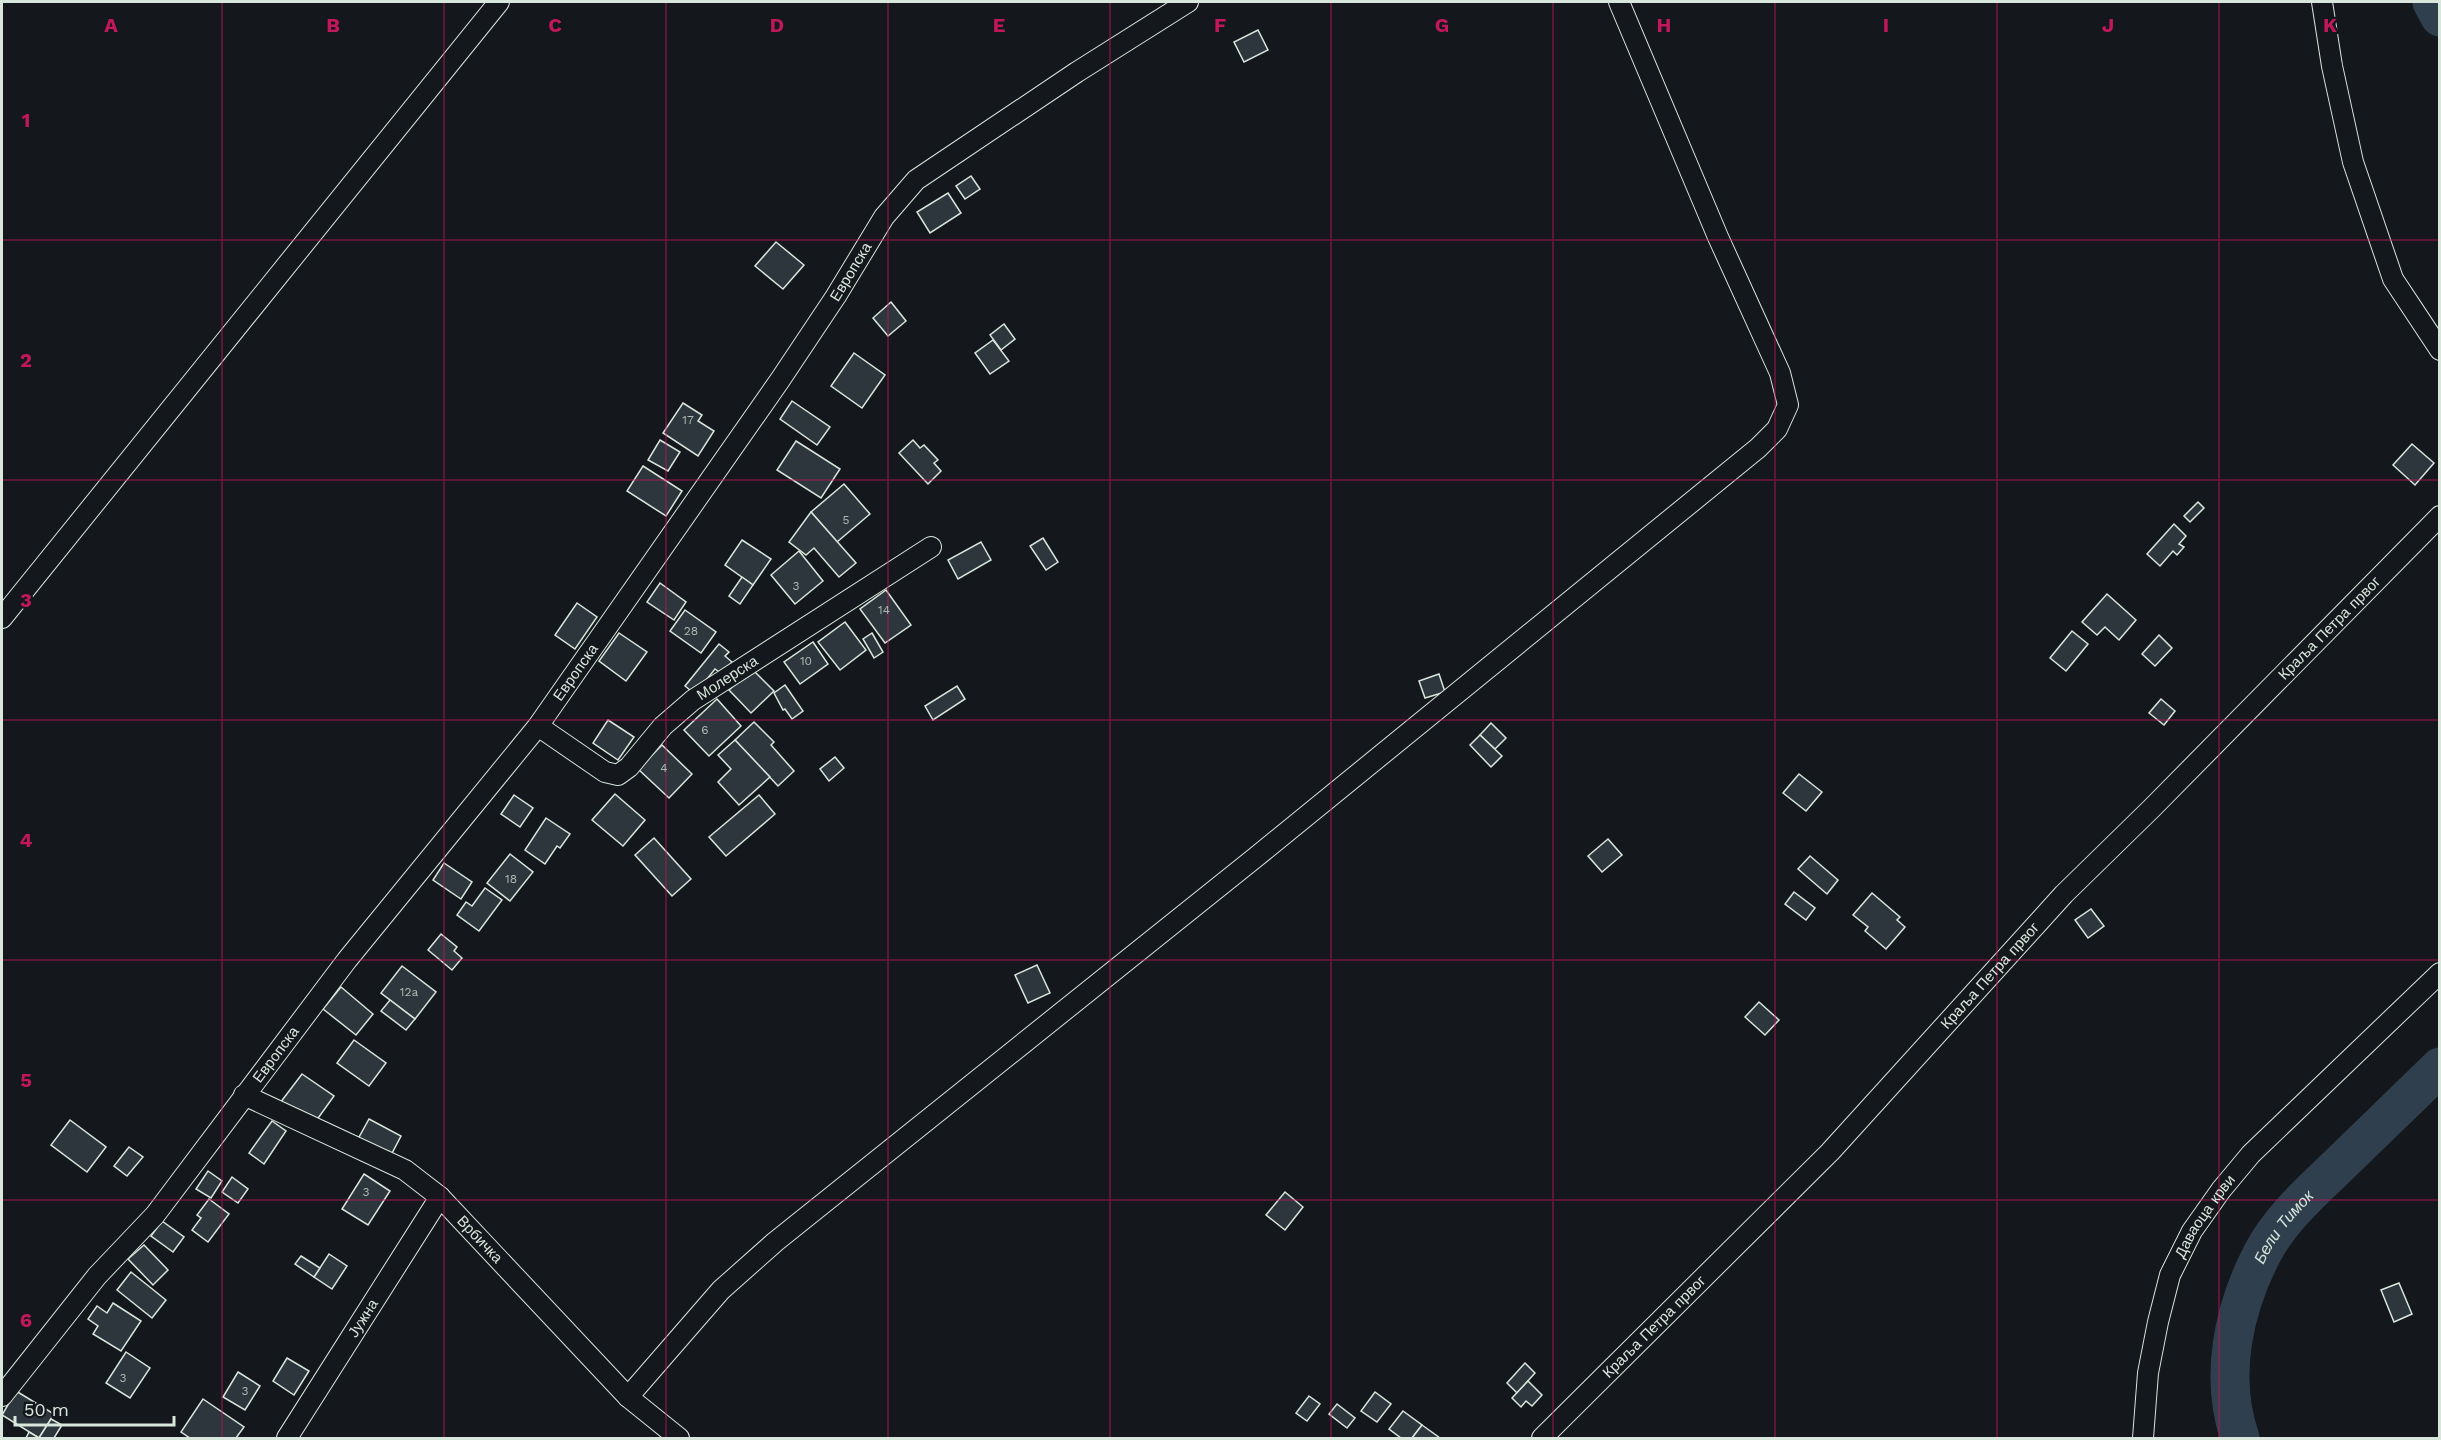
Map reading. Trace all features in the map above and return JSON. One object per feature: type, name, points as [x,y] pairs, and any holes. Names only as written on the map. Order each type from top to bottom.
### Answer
[{"type":"street","points":[[2,618],[499,2]]},
{"type":"street","name":"Европска","points":[[2,1396],[97,1276],[155,1215],[347,960],[538,726],[780,380],[836,296],[884,217],[916,180],[1077,72],[1188,2]]},
{"type":"street","points":[[628,1397],[721,1290],[775,1242],[1319,805],[1758,448],[1777,429],[1788,405],[1780,373],[1718,237],[1618,2]]},
{"type":"street","points":[[2322,2],[2332,66],[2353,162],[2393,279],[2439,350]]},
{"type":"street","name":"Краља Петра првог","points":[[1542,1438],[1830,1152],[2064,894],[2152,808],[2439,516]]},
{"type":"street","name":"Молерска","points":[[538,726],[605,772],[618,776],[629,767],[663,726],[693,700],[931,547]]},
{"type":"street","name":"Даваоца крви","points":[[2143,1438],[2148,1373],[2158,1322],[2170,1275],[2192,1231],[2221,1190],[2251,1154],[2439,973]]},
{"type":"street","name":"Врбичка","points":[[244,1095],[405,1170],[440,1197],[628,1397],[679,1438]]},
{"type":"street","name":"Јужна","points":[[287,1438],[440,1197]]},
{"type":"building","points":[[1258,30],[1268,50],[1244,62],[1234,42]]},
{"type":"building","points":[[971,176],[980,189],[965,199],[956,186]]},
{"type":"building","points":[[948,193],[961,213],[930,233],[917,212]]},
{"type":"building","points":[[776,242],[804,265],[783,289],[755,266]]},
{"type":"building","points":[[891,302],[906,321],[888,336],[873,318]]},
{"type":"building","points":[[1004,324],[1015,339],[1001,350],[990,335]]},
{"type":"building","points":[[993,340],[1009,361],[990,374],[975,353]]},
{"type":"building","points":[[854,353],[885,375],[862,408],[831,386]]},
{"type":"building","points":[[792,401],[830,427],[817,445],[780,419]]},
{"type":"building","points":[[683,403],[702,415],[698,421],[714,431],[698,456],[663,433]]},
{"type":"building","points":[[660,440],[680,452],[668,471],[648,460]]},
{"type":"building","points":[[913,440],[920,448],[924,445],[938,460],[934,463],[941,471],[928,484],[899,453]]},
{"type":"building","points":[[796,441],[840,469],[821,498],[777,470]]},
{"type":"building","points":[[2412,444],[2434,463],[2415,485],[2393,465]]},
{"type":"building","points":[[643,466],[682,491],[666,516],[627,491]]},
{"type":"building","points":[[844,484],[870,514],[837,542],[811,512]]},
{"type":"building","points":[[2198,502],[2204,508],[2190,522],[2184,516]]},
{"type":"building","points":[[811,512],[856,563],[839,577],[814,548],[806,555],[789,542]]},
{"type":"building","points":[[2174,524],[2186,536],[2179,544],[2184,547],[2177,555],[2173,551],[2160,566],[2147,554]]},
{"type":"building","points":[[1043,538],[1058,562],[1046,570],[1030,546]]},
{"type":"building","points":[[742,540],[771,559],[753,585],[725,565]]},
{"type":"building","points":[[981,542],[991,560],[958,579],[948,560]]},
{"type":"building","points":[[799,551],[823,581],[795,604],[771,575]]},
{"type":"building","points":[[742,577],[753,585],[740,604],[729,596]]},
{"type":"building","points":[[660,583],[686,602],[674,620],[647,602]]},
{"type":"building","points":[[886,590],[911,625],[885,643],[860,609]]},
{"type":"building","points":[[2107,594],[2136,620],[2119,640],[2105,627],[2097,635],[2082,622]]},
{"type":"building","points":[[577,603],[597,617],[575,649],[555,635]]},
{"type":"building","points":[[685,610],[716,632],[701,653],[670,631]]},
{"type":"building","points":[[845,622],[866,650],[840,670],[818,642]]},
{"type":"building","points":[[2072,631],[2088,644],[2066,671],[2050,658]]},
{"type":"building","points":[[619,633],[647,652],[626,681],[599,661]]},
{"type":"building","points":[[872,633],[883,652],[874,658],[863,639]]},
{"type":"building","points":[[2159,635],[2172,648],[2155,666],[2142,654]]},
{"type":"building","points":[[813,642],[828,664],[800,684],[784,662]]},
{"type":"building","points":[[719,644],[729,652],[725,656],[732,662],[722,674],[715,669],[695,694],[685,686]]},
{"type":"building","points":[[752,669],[774,691],[751,713],[729,690]]},
{"type":"building","points":[[1439,674],[1445,692],[1425,698],[1419,681]]},
{"type":"building","points":[[785,685],[803,711],[792,719],[785,709],[783,710],[774,693]]},
{"type":"building","points":[[957,686],[965,699],[933,720],[925,706]]},
{"type":"building","points":[[717,699],[741,726],[709,756],[684,730]]},
{"type":"building","points":[[2161,699],[2175,711],[2164,725],[2149,713]]},
{"type":"building","points":[[608,720],[634,737],[618,760],[593,743]]},
{"type":"building","points":[[754,722],[774,742],[771,745],[794,771],[778,786],[735,740]]},
{"type":"building","points":[[1491,723],[1506,738],[1495,749],[1480,735]]},
{"type":"building","points":[[1480,735],[1502,756],[1491,767],[1470,745]]},
{"type":"building","points":[[735,740],[770,777],[739,805],[718,782],[731,769],[718,755]]},
{"type":"building","points":[[662,745],[692,774],[669,798],[638,769]]},
{"type":"building","points":[[835,757],[844,768],[829,781],[820,769]]},
{"type":"building","points":[[1799,774],[1822,792],[1806,811],[1783,793]]},
{"type":"building","points":[[615,794],[645,820],[623,846],[592,820]]},
{"type":"building","points":[[514,795],[533,808],[520,827],[501,814]]},
{"type":"building","points":[[759,795],[775,814],[726,856],[709,837]]},
{"type":"building","points":[[546,818],[570,834],[560,848],[557,846],[545,864],[525,850]]},
{"type":"building","points":[[654,838],[691,879],[672,896],[635,855]]},
{"type":"building","points":[[1608,839],[1622,855],[1602,872],[1588,856]]},
{"type":"building","points":[[510,854],[533,872],[510,901],[487,883]]},
{"type":"building","points":[[1810,856],[1838,880],[1827,894],[1798,869]]},
{"type":"building","points":[[444,863],[472,882],[461,899],[433,880]]},
{"type":"building","points":[[485,888],[502,900],[479,931],[457,915],[466,902],[472,906]]},
{"type":"building","points":[[1794,892],[1815,908],[1806,920],[1785,904]]},
{"type":"building","points":[[1872,893],[1900,917],[1897,920],[1905,927],[1886,949],[1865,931],[1868,927],[1853,915]]},
{"type":"building","points":[[2091,909],[2104,926],[2088,938],[2075,920]]},
{"type":"building","points":[[441,934],[457,947],[454,951],[462,958],[452,970],[428,950]]},
{"type":"building","points":[[1037,965],[1050,993],[1028,1003],[1015,975]]},
{"type":"building","points":[[402,966],[436,992],[415,1019],[381,993]]},
{"type":"building","points":[[341,987],[373,1014],[356,1035],[323,1009]]},
{"type":"building","points":[[390,1000],[415,1019],[406,1030],[381,1011]]},
{"type":"building","points":[[1759,1002],[1779,1020],[1765,1035],[1745,1017]]},
{"type":"building","points":[[354,1040],[386,1063],[369,1086],[337,1063]]},
{"type":"building","points":[[302,1074],[334,1096],[316,1121],[280,1103]]},
{"type":"building","points":[[369,1119],[401,1136],[390,1157],[358,1139]]},
{"type":"building","points":[[70,1120],[106,1147],[87,1172],[51,1145]]},
{"type":"building","points":[[272,1121],[286,1131],[264,1164],[249,1153]]},
{"type":"building","points":[[129,1147],[143,1157],[127,1176],[114,1166]]},
{"type":"building","points":[[208,1171],[222,1181],[211,1198],[196,1189]]},
{"type":"building","points":[[364,1174],[390,1191],[368,1225],[342,1209]]},
{"type":"building","points":[[232,1177],[248,1189],[238,1203],[222,1192]]},
{"type":"building","points":[[1285,1192],[1303,1207],[1285,1230],[1266,1215]]},
{"type":"building","points":[[209,1199],[229,1214],[208,1242],[192,1230],[201,1218],[197,1215]]},
{"type":"building","points":[[162,1221],[184,1237],[173,1252],[151,1236]]},
{"type":"building","points":[[144,1245],[168,1270],[153,1285],[128,1259]]},
{"type":"building","points":[[329,1254],[347,1266],[332,1289],[314,1277]]},
{"type":"building","points":[[301,1256],[320,1268],[314,1277],[295,1264]]},
{"type":"building","points":[[131,1272],[166,1300],[152,1318],[117,1290]]},
{"type":"building","points":[[2399,1283],[2412,1314],[2394,1322],[2381,1290]]},
{"type":"building","points":[[113,1303],[141,1321],[121,1351],[93,1334],[98,1326],[88,1319],[97,1306],[107,1313]]},
{"type":"building","points":[[126,1352],[150,1368],[130,1398],[106,1383]]},
{"type":"building","points":[[287,1358],[309,1371],[294,1395],[273,1381]]},
{"type":"building","points":[[1525,1363],[1535,1373],[1517,1393],[1507,1383]]},
{"type":"building","points":[[238,1372],[260,1386],[245,1410],[223,1397]]},
{"type":"building","points":[[1528,1381],[1542,1395],[1532,1406],[1526,1401],[1521,1407],[1512,1398]]},
{"type":"building","points":[[16,1391],[54,1414],[39,1438],[2,1415]]},
{"type":"building","points":[[1375,1392],[1391,1404],[1377,1422],[1361,1411]]},
{"type":"building","points":[[1309,1396],[1320,1404],[1307,1421],[1296,1413]]},
{"type":"building","points":[[203,1399],[244,1427],[236,1438],[190,1438],[181,1432]]},
{"type":"building","points":[[1337,1404],[1355,1418],[1347,1428],[1329,1414]]},
{"type":"building","points":[[1403,1411],[1422,1425],[1412,1438],[1401,1438],[1389,1429]]},
{"type":"building","points":[[51,1419],[62,1425],[54,1438],[39,1438]]},
{"type":"building","points":[[1422,1425],[1440,1438],[1412,1438]]},
{"type":"building","points":[[29,1432],[39,1438],[26,1438]]},
{"type":"waterway","name":"Бели Тимок","points":[[2432,2],[2440,17]]},
{"type":"waterway","name":"Бели Тимок","points":[[2240,1438],[2231,1391],[2232,1344],[2244,1297],[2263,1252],[2298,1205],[2440,1067]]}]
